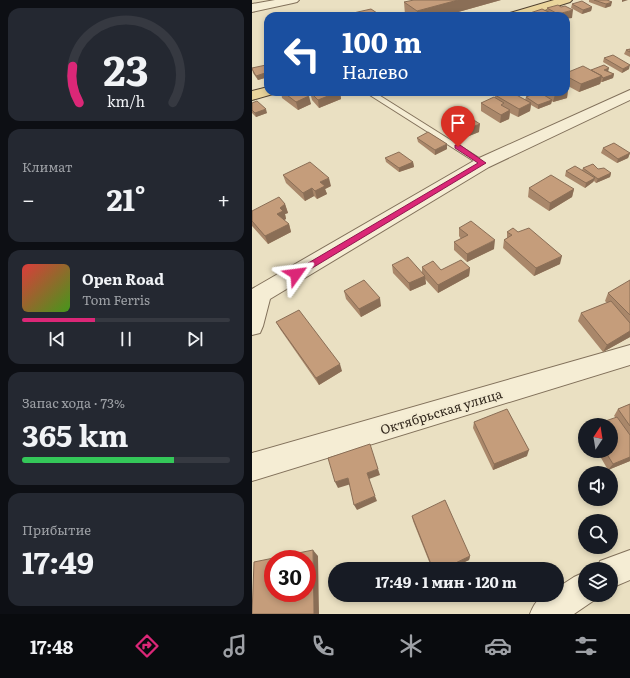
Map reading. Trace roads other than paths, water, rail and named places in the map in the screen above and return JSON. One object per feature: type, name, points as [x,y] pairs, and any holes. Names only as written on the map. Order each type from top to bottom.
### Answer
[{"type":"main road","points":[[527,12],[566,0]]},
{"type":"main road","points":[[252,96],[264,92]]},
{"type":"street","points":[[252,8],[293,0]]},
{"type":"street","points":[[252,326],[256,297],[483,163],[630,94]]},
{"type":"street","name":"Октябрьская улица","points":[[252,467],[630,355]]},
{"type":"street","points":[[618,569],[630,565]]},
{"type":"street","points":[[546,614],[578,593]]},
{"type":"lane","points":[[375,96],[483,163]]}]
